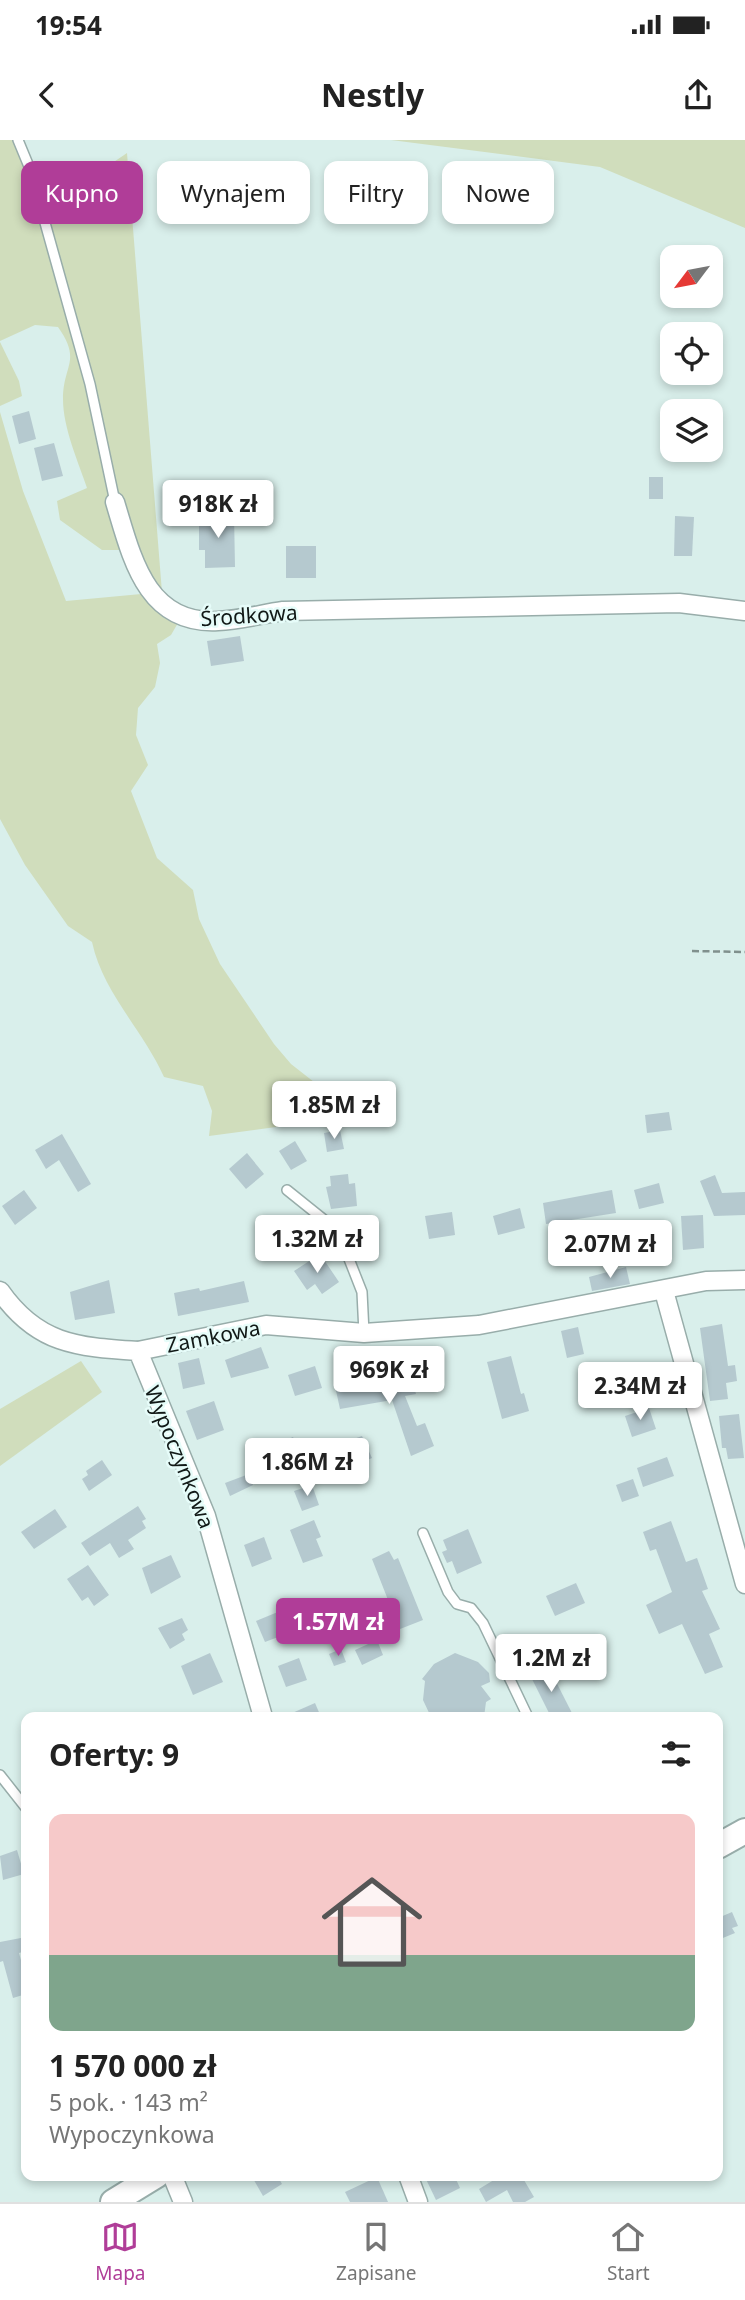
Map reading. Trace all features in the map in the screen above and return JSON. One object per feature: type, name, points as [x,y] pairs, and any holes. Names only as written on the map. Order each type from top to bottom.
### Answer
[{"type":"main road","points":[[723,1843],[745,1830]]},
{"type":"main road","points":[[113,2202],[142,2181]]},
{"type":"street","name":"Środkowa","points":[[116,502],[131,553],[146,584],[166,610],[195,620],[218,621],[283,611],[679,603],[745,611]]},
{"type":"street","name":"Zamkowa","points":[[138,1351],[267,1325],[364,1333],[479,1325],[706,1281],[745,1280]]},
{"type":"street","points":[[0,1291],[21,1319],[58,1340],[138,1351]]},
{"type":"street","points":[[664,1291],[745,1584]]},
{"type":"street","name":"Wypoczynkowa","points":[[138,1351],[206,1516],[262,1712]]},
{"type":"street","points":[[174,2181],[183,2202]]},
{"type":"street","points":[[410,2181],[418,2202]]},
{"type":"lane","name":"Środkowa","points":[[19,140],[90,384],[116,502]]},
{"type":"lane","points":[[287,1190],[338,1231],[362,1292],[364,1333]]},
{"type":"lane","points":[[424,1533],[448,1592],[457,1604],[471,1608],[483,1623],[526,1712]]},
{"type":"lane","points":[[0,1775],[21,1802]]},
{"type":"path","points":[[692,951],[745,952]]},
{"type":"green space","points":[[0,140],[18,140],[29,161],[21,161],[21,224],[133,224],[163,605],[182,616],[171,635],[157,644],[160,663],[155,687],[138,708],[136,735],[148,765],[131,791],[157,858],[193,890],[199,919],[220,964],[274,1044],[291,1064],[314,1082],[335,1119],[209,1136],[212,1111],[203,1086],[164,1077],[114,995],[97,961],[92,942],[68,926],[25,865],[0,819],[0,412],[23,491],[66,601],[152,593],[133,550],[102,550],[60,520],[57,501],[87,488],[65,421],[63,399],[70,356],[65,338],[58,327],[35,325],[0,341]]},
{"type":"green space","points":[[391,140],[745,140],[745,228],[600,167]]},
{"type":"green space","points":[[127,153],[128,161],[115,161]]},
{"type":"green space","points":[[0,342],[19,381],[22,396],[0,406]]},
{"type":"green space","points":[[81,1361],[102,1392],[0,1466],[0,1409]]},
{"type":"building","points":[[29,411],[36,439],[19,444],[12,416]]},
{"type":"building","points":[[54,443],[63,476],[42,481],[34,448]]},
{"type":"building","points":[[649,477],[663,477],[663,499],[649,499]]},
{"type":"building","points":[[234,514],[235,567],[205,568],[205,550],[199,550],[199,515]]},
{"type":"building","points":[[675,516],[694,517],[692,556],[674,556]]},
{"type":"building","points":[[286,546],[316,546],[316,578],[286,578]]},
{"type":"building","points":[[240,636],[244,661],[211,666],[207,641]]},
{"type":"building","points":[[669,1112],[672,1130],[647,1133],[645,1115]]},
{"type":"building","points":[[340,1130],[344,1149],[327,1152],[324,1133]]},
{"type":"building","points":[[62,1134],[91,1184],[78,1192],[59,1160],[46,1169],[35,1150]]},
{"type":"building","points":[[295,1141],[307,1161],[291,1170],[279,1151]]},
{"type":"building","points":[[247,1153],[264,1174],[246,1189],[229,1169]]},
{"type":"building","points":[[348,1174],[349,1184],[355,1183],[357,1206],[331,1209],[326,1187],[331,1186],[330,1176]]},
{"type":"building","points":[[715,1175],[722,1193],[745,1192],[745,1215],[714,1216],[700,1181]]},
{"type":"building","points":[[659,1183],[664,1203],[639,1209],[634,1190]]},
{"type":"building","points":[[24,1190],[37,1208],[15,1225],[2,1206]]},
{"type":"building","points":[[612,1190],[616,1213],[546,1224],[543,1203]]},
{"type":"building","points":[[520,1208],[525,1228],[498,1235],[493,1216]]},
{"type":"building","points":[[452,1212],[455,1235],[429,1239],[425,1216]]},
{"type":"building","points":[[703,1215],[704,1248],[683,1250],[681,1216]]},
{"type":"building","points":[[320,1254],[339,1282],[322,1294],[315,1284],[307,1290],[294,1271]]},
{"type":"building","points":[[626,1267],[630,1284],[592,1291],[589,1277]]},
{"type":"building","points":[[109,1280],[115,1313],[75,1320],[70,1292]]},
{"type":"building","points":[[244,1281],[249,1302],[178,1316],[174,1293],[199,1288],[200,1291]]},
{"type":"building","points":[[722,1324],[728,1366],[735,1365],[737,1381],[726,1383],[728,1399],[710,1401],[700,1328]]},
{"type":"building","points":[[578,1327],[584,1354],[567,1358],[561,1331]]},
{"type":"building","points":[[261,1347],[269,1368],[231,1378],[225,1360]]},
{"type":"building","points":[[511,1356],[521,1394],[524,1393],[529,1411],[502,1419],[487,1362]]},
{"type":"building","points":[[199,1358],[205,1384],[183,1389],[178,1363]]},
{"type":"building","points":[[315,1366],[322,1388],[295,1396],[288,1375]]},
{"type":"building","points":[[410,1373],[416,1394],[405,1396],[417,1426],[425,1423],[434,1446],[411,1456],[392,1400],[340,1409],[335,1386],[368,1379],[369,1384]]},
{"type":"building","points":[[214,1401],[224,1430],[197,1440],[186,1411]]},
{"type":"building","points":[[649,1408],[656,1429],[632,1437],[625,1416]]},
{"type":"building","points":[[739,1414],[744,1458],[728,1459],[726,1448],[722,1448],[719,1416]]},
{"type":"building","points":[[362,1436],[372,1458],[360,1463],[351,1440]]},
{"type":"building","points":[[293,1437],[304,1462],[278,1474],[266,1449]]},
{"type":"building","points":[[667,1457],[674,1476],[643,1487],[637,1468]]},
{"type":"building","points":[[102,1460],[112,1475],[89,1491],[82,1479],[88,1475],[86,1471]]},
{"type":"building","points":[[249,1474],[253,1485],[230,1496],[225,1483]]},
{"type":"building","points":[[633,1479],[639,1496],[622,1502],[616,1485]]},
{"type":"building","points":[[312,1485],[319,1505],[302,1511],[294,1491]]},
{"type":"building","points":[[138,1506],[146,1519],[142,1521],[146,1528],[128,1540],[134,1549],[119,1558],[110,1543],[90,1556],[81,1543]]},
{"type":"building","points":[[55,1509],[67,1527],[34,1549],[21,1532]]},
{"type":"building","points":[[314,1520],[321,1537],[316,1539],[323,1556],[303,1563],[290,1530]]},
{"type":"building","points":[[671,1521],[686,1562],[697,1558],[708,1589],[702,1591],[720,1629],[709,1634],[723,1667],[705,1674],[682,1624],[659,1634],[646,1605],[672,1592],[656,1549],[650,1551],[643,1532]]},
{"type":"building","points":[[468,1529],[482,1563],[457,1574],[452,1561],[447,1563],[442,1552],[447,1550],[443,1540]]},
{"type":"building","points":[[264,1537],[272,1559],[252,1567],[244,1545]]},
{"type":"building","points":[[389,1551],[394,1560],[398,1558],[423,1620],[395,1631],[386,1607],[390,1605],[372,1559]]},
{"type":"building","points":[[171,1555],[181,1577],[151,1594],[142,1568]]},
{"type":"building","points":[[88,1565],[109,1595],[94,1606],[88,1597],[82,1601],[67,1579]]},
{"type":"building","points":[[576,1583],[585,1603],[555,1616],[546,1596]]},
{"type":"building","points":[[285,1609],[294,1631],[265,1642],[256,1621]]},
{"type":"building","points":[[182,1618],[188,1630],[182,1634],[185,1640],[170,1649],[158,1628]]},
{"type":"building","points":[[377,1640],[383,1655],[362,1665],[355,1650]]},
{"type":"building","points":[[341,1649],[346,1662],[334,1666],[329,1654]]},
{"type":"building","points":[[210,1653],[223,1682],[193,1695],[181,1666]]},
{"type":"building","points":[[455,1653],[478,1662],[489,1673],[490,1682],[481,1686],[491,1699],[486,1702],[485,1712],[429,1712],[423,1700],[425,1681],[422,1679],[434,1664]]},
{"type":"building","points":[[299,1658],[307,1680],[286,1687],[278,1666]]},
{"type":"building","points":[[548,1666],[571,1712],[548,1712],[530,1675]]},
{"type":"building","points":[[315,1703],[319,1712],[294,1712]]},
{"type":"building","points":[[17,1850],[21,1875],[3,1880],[0,1856]]},
{"type":"building","points":[[732,1912],[738,1926],[732,1928],[735,1933],[723,1938],[723,1916]]},
{"type":"building","points":[[21,1938],[21,1996],[13,1998],[3,1961],[0,1962],[0,1942]]},
{"type":"building","points":[[254,2181],[280,2181],[282,2184],[263,2196]]},
{"type":"building","points":[[368,2181],[379,2181],[388,2202],[350,2202],[345,2192]]},
{"type":"building","points":[[427,2181],[457,2181],[460,2188],[436,2200]]},
{"type":"building","points":[[492,2181],[525,2181],[534,2197],[525,2202],[513,2202],[507,2190],[486,2202],[479,2189]]}]
